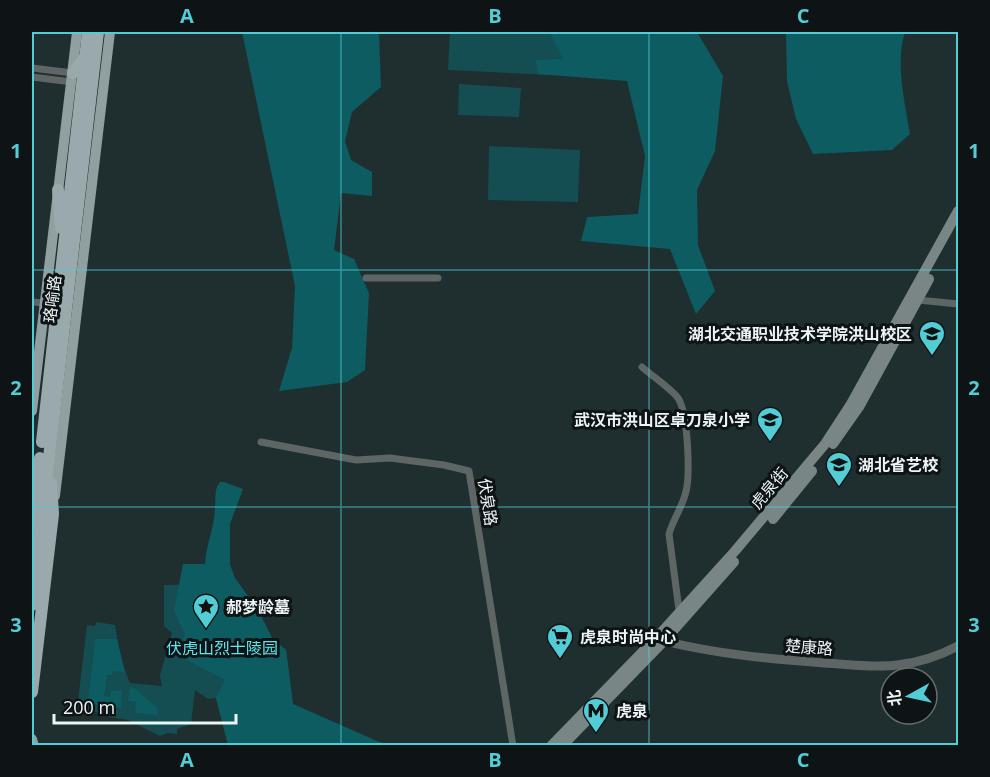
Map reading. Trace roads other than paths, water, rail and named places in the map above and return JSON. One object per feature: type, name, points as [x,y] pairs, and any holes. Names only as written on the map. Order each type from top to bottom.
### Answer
[{"type":"highway","name":"珞喻路","points":[[32,530],[66,317],[91,54],[88,32]]},
{"type":"highway","name":"珞喻路","points":[[44,455],[63,260],[91,54],[98,32]]},
{"type":"highway","points":[[72,78],[108,32]]},
{"type":"highway","points":[[58,190],[63,260]]},
{"type":"highway","points":[[32,692],[53,514],[44,455]]},
{"type":"highway","points":[[32,605],[37,501],[44,455]]},
{"type":"main road","points":[[32,411],[77,32]]},
{"type":"main road","points":[[53,514],[108,32]]},
{"type":"main road","name":"虎泉街","points":[[551,746],[660,639],[680,610],[784,495],[825,444],[851,404],[958,211]]},
{"type":"main road","name":"虎泉街","points":[[562,746],[791,498],[831,448],[859,407],[958,225]]},
{"type":"main road","points":[[32,739],[34,746]]},
{"type":"street","points":[[32,68],[72,78]]},
{"type":"street","points":[[32,77],[72,78]]},
{"type":"street","points":[[366,278],[438,278]]},
{"type":"street","points":[[918,300],[958,304]]},
{"type":"street","points":[[32,302],[45,303]]},
{"type":"street","points":[[642,367],[678,398],[682,411],[689,478],[685,497],[669,534],[680,610]]},
{"type":"street","name":"伏泉路","points":[[261,442],[356,459],[390,458],[444,465],[469,471],[513,746]]},
{"type":"street","name":"楚康路","points":[[660,639],[701,650],[764,658],[874,666],[920,661],[958,646]]},
{"type":"place","name":"湖北交通职业技术学院洪山校区","points":[[932,357]]},
{"type":"place","name":"武汉市洪山区卓刀泉小学","points":[[770,443]]},
{"type":"place","name":"湖北省艺校","points":[[839,488]]},
{"type":"place","name":"郝梦龄墓","points":[[206,630]]},
{"type":"place","name":"虎泉时尚中心","points":[[560,660]]},
{"type":"place","name":"虎泉","points":[[596,734]]},
{"type":"park label","name":"伏虎山烈士陵园","points":[[222,648]]}]
